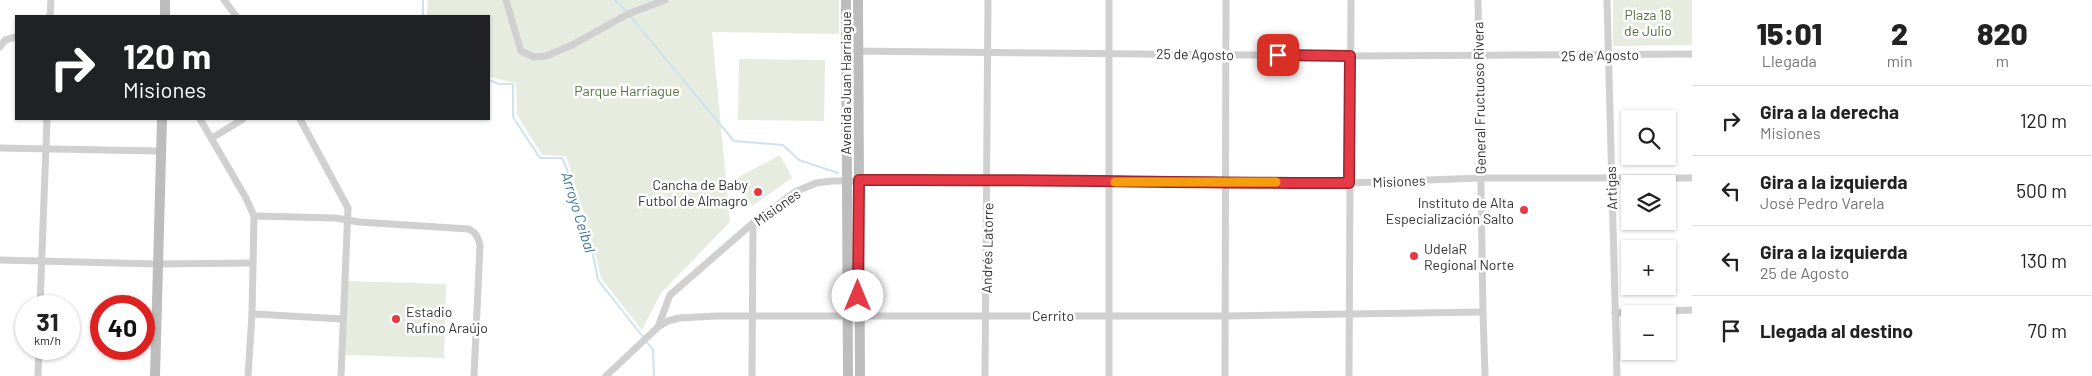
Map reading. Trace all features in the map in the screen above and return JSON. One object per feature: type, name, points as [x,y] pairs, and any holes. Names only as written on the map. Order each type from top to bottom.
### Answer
[{"type":"street","points":[[50,15],[51,0]]},
{"type":"street","points":[[165,0],[165,15]]},
{"type":"street","points":[[224,0],[235,15]]},
{"type":"street","points":[[506,0],[521,51],[534,57],[546,56],[572,45],[628,14],[665,0]]},
{"type":"street","name":"Avenida Juan Harriague","points":[[846,0],[848,376]]},
{"type":"street","name":"Avenida Juan Harriague","points":[[858,0],[858,315],[860,376]]},
{"type":"street","name":"Andrés Latorre","points":[[985,376],[988,0]]},
{"type":"street","points":[[1109,0],[1109,376]]},
{"type":"street","points":[[1226,0],[1226,376]]},
{"type":"street","points":[[1349,376],[1350,0]]},
{"type":"street","name":"General Fructuoso Rivera","points":[[1478,0],[1485,376]]},
{"type":"street","name":"Artigas","points":[[1607,0],[1610,178],[1617,376]]},
{"type":"street","points":[[0,47],[5,40],[15,37]]},
{"type":"street","name":"25 de Agosto","points":[[847,51],[1350,56],[1692,54]]},
{"type":"street","points":[[40,295],[46,120]]},
{"type":"street","points":[[154,376],[162,120]]},
{"type":"street","points":[[201,120],[246,198],[254,216],[252,314],[248,376]]},
{"type":"street","points":[[212,138],[241,120]]},
{"type":"street","points":[[301,120],[348,208],[341,376]]},
{"type":"street","points":[[0,148],[160,151]]},
{"type":"street","name":"Misiones","points":[[658,327],[670,295],[753,223],[795,192],[816,183],[847,180],[988,179],[1109,182],[1349,183],[1481,178],[1692,178]]},
{"type":"street","points":[[254,216],[335,218],[469,229],[478,236],[480,245],[474,376]]},
{"type":"street","points":[[752,376],[753,223]]},
{"type":"street","points":[[0,260],[157,264],[253,263]]},
{"type":"street","points":[[1615,313],[1692,310]]},
{"type":"street","name":"Cerrito","points":[[606,376],[658,327],[668,320],[679,318],[752,315],[1226,316],[1483,312]]},
{"type":"street","points":[[252,314],[343,319]]},
{"type":"street","points":[[38,376],[39,360]]},
{"type":"green space","name":"Parque Harriague","points":[[428,0],[839,0],[839,34],[712,32],[730,222],[661,293],[642,330],[601,278],[591,236],[566,156],[542,155],[517,115],[516,83],[490,77],[490,15],[427,15]]},
{"type":"green space","name":"Plaza 18 de Julio","points":[[1613,0],[1692,0],[1692,45],[1613,46]]},
{"type":"green space","points":[[739,59],[825,60],[824,121],[738,120]]},
{"type":"green space","name":"Cancha de Baby Futbol de Almagro","points":[[780,155],[792,178],[752,206],[737,178]]},
{"type":"green space","name":"Estadio Rufino Araújo","points":[[347,281],[446,284],[444,358],[345,355]]},
{"type":"waterway","name":"Arroyo Ceibal","points":[[423,0],[423,15]]},
{"type":"waterway","points":[[615,0],[626,11]]},
{"type":"waterway","points":[[630,16],[734,141],[783,145],[799,160],[838,173]]},
{"type":"waterway","name":"Arroyo Ceibal","points":[[490,80],[499,84],[513,84],[513,117],[540,158],[562,158],[569,174],[570,188],[579,220],[591,245],[598,280],[643,337]]},
{"type":"waterway","name":"Arroyo Ceibal","points":[[646,341],[653,350],[654,376]]},
{"type":"slow traffic","points":[[1115,182],[1276,182]]},
{"type":"place","name":"Cancha de Baby Futbol de Almagro","points":[[758,192]]},
{"type":"place","name":"Instituto de Alta Especialización Salto","points":[[1524,210]]},
{"type":"place","name":"UdelaR Regional Norte","points":[[1414,256]]},
{"type":"place","name":"Estadio Rufino Araújo","points":[[396,319]]},
{"type":"route","points":[[858,296],[859,180],[988,179],[1109,182],[1349,183],[1350,56],[1278,55]]}]
